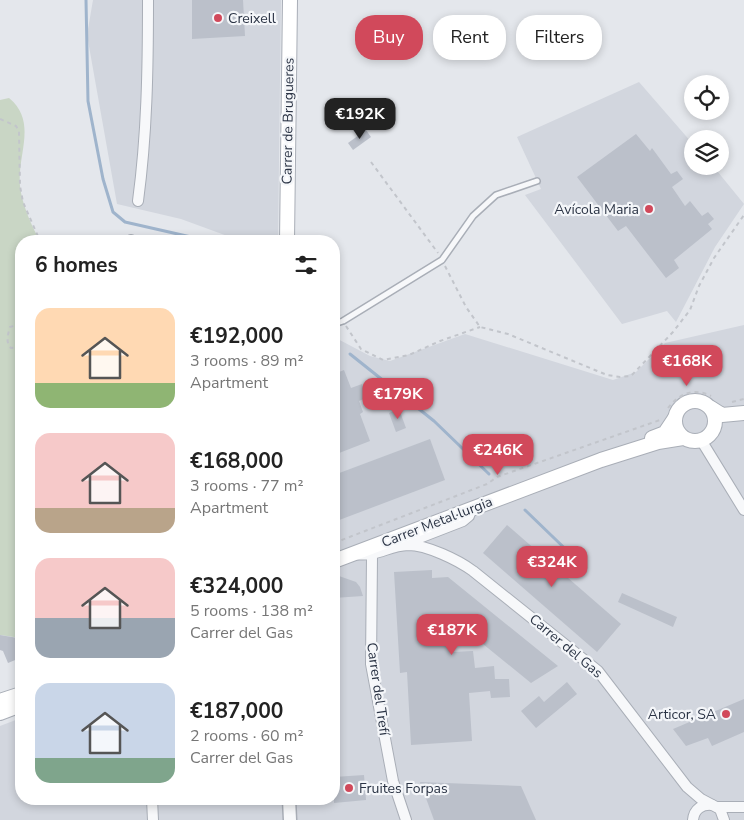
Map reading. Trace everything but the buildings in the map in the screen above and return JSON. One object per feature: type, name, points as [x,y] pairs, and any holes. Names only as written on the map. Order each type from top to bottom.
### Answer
[{"type":"main road","name":"Carrer de Brugueres","points":[[287,235],[290,0]]},
{"type":"main road","points":[[712,403],[716,418],[714,429],[709,436],[701,440],[692,441],[684,438],[668,416],[690,401],[712,403],[722,415],[744,413]]},
{"type":"main road","name":"Carrer Metal·lurgia","points":[[340,553],[507,488],[659,436],[665,433],[668,416]]},
{"type":"main road","points":[[714,429],[744,420]]},
{"type":"main road","name":"Carrer Metal·lurgia","points":[[340,559],[600,460],[658,442],[684,438]]},
{"type":"main road","points":[[0,701],[15,696]]},
{"type":"main road","points":[[0,713],[15,708]]},
{"type":"street","points":[[138,201],[146,146],[148,0]]},
{"type":"street","points":[[701,440],[744,510]]},
{"type":"street","points":[[354,554],[372,556],[407,545],[414,540],[463,522],[469,516],[471,509]]},
{"type":"street","name":"Carrer del Gas","points":[[407,545],[458,560],[584,659],[607,680],[687,787],[700,799],[715,806]]},
{"type":"street","name":"Carrer del Trefí","points":[[372,556],[371,664],[393,781],[406,820]]},
{"type":"street","name":"Carrer del Gas","points":[[687,787],[693,819]]},
{"type":"street","points":[[152,805],[153,820]]},
{"type":"street","points":[[289,805],[290,820]]},
{"type":"street","points":[[693,819],[702,806],[744,807]]},
{"type":"street","points":[[715,806],[722,812],[726,820],[744,807]]},
{"type":"lane","points":[[340,322],[442,260],[483,205],[496,195],[537,181]]},
{"type":"path","points":[[0,119],[16,126],[19,131],[20,186],[24,202],[38,235]]},
{"type":"path","points":[[372,162],[442,260],[466,306],[480,327]]},
{"type":"path","points":[[343,321],[361,349],[382,360],[408,356],[440,341],[480,327],[508,334],[606,375],[620,378],[631,376],[673,332],[690,310],[698,286],[714,258],[744,215]]},
{"type":"path","points":[[15,326],[10,327],[7,335],[8,345],[10,348],[15,348]]},
{"type":"path","points":[[340,540],[487,484],[497,477],[651,424],[668,416],[676,399],[687,392],[703,392],[712,403]]},
{"type":"path","points":[[728,403],[744,399]]},
{"type":"shaded area","points":[[93,0],[281,0],[278,235],[225,235],[181,219],[117,204],[87,35]]},
{"type":"shaded area","points":[[639,82],[684,134],[684,175],[720,175],[744,204],[715,247],[676,322],[667,311],[622,324],[525,195],[541,189],[517,137]]},
{"type":"shaded area","points":[[744,325],[744,820],[0,820],[0,726],[15,720],[15,805],[340,805],[340,340],[370,356],[390,361],[465,334],[613,380],[636,372],[665,343]]},
{"type":"green space","points":[[9,98],[18,107],[23,117],[24,139],[20,186],[27,214],[37,235],[15,235],[15,637],[0,635],[0,100]]},
{"type":"waterway","points":[[86,0],[88,101],[103,179],[113,212],[125,222],[182,235]]},
{"type":"waterway","points":[[350,354],[434,421],[489,474]]},
{"type":"waterway","points":[[525,510],[581,564]]},
{"type":"place","name":"Creixell","points":[[218,18]]},
{"type":"place","name":"Avícola Maria","points":[[649,209]]},
{"type":"place","name":"Articor, SA","points":[[726,714]]},
{"type":"place","name":"Fruites Forpas","points":[[349,788]]}]
